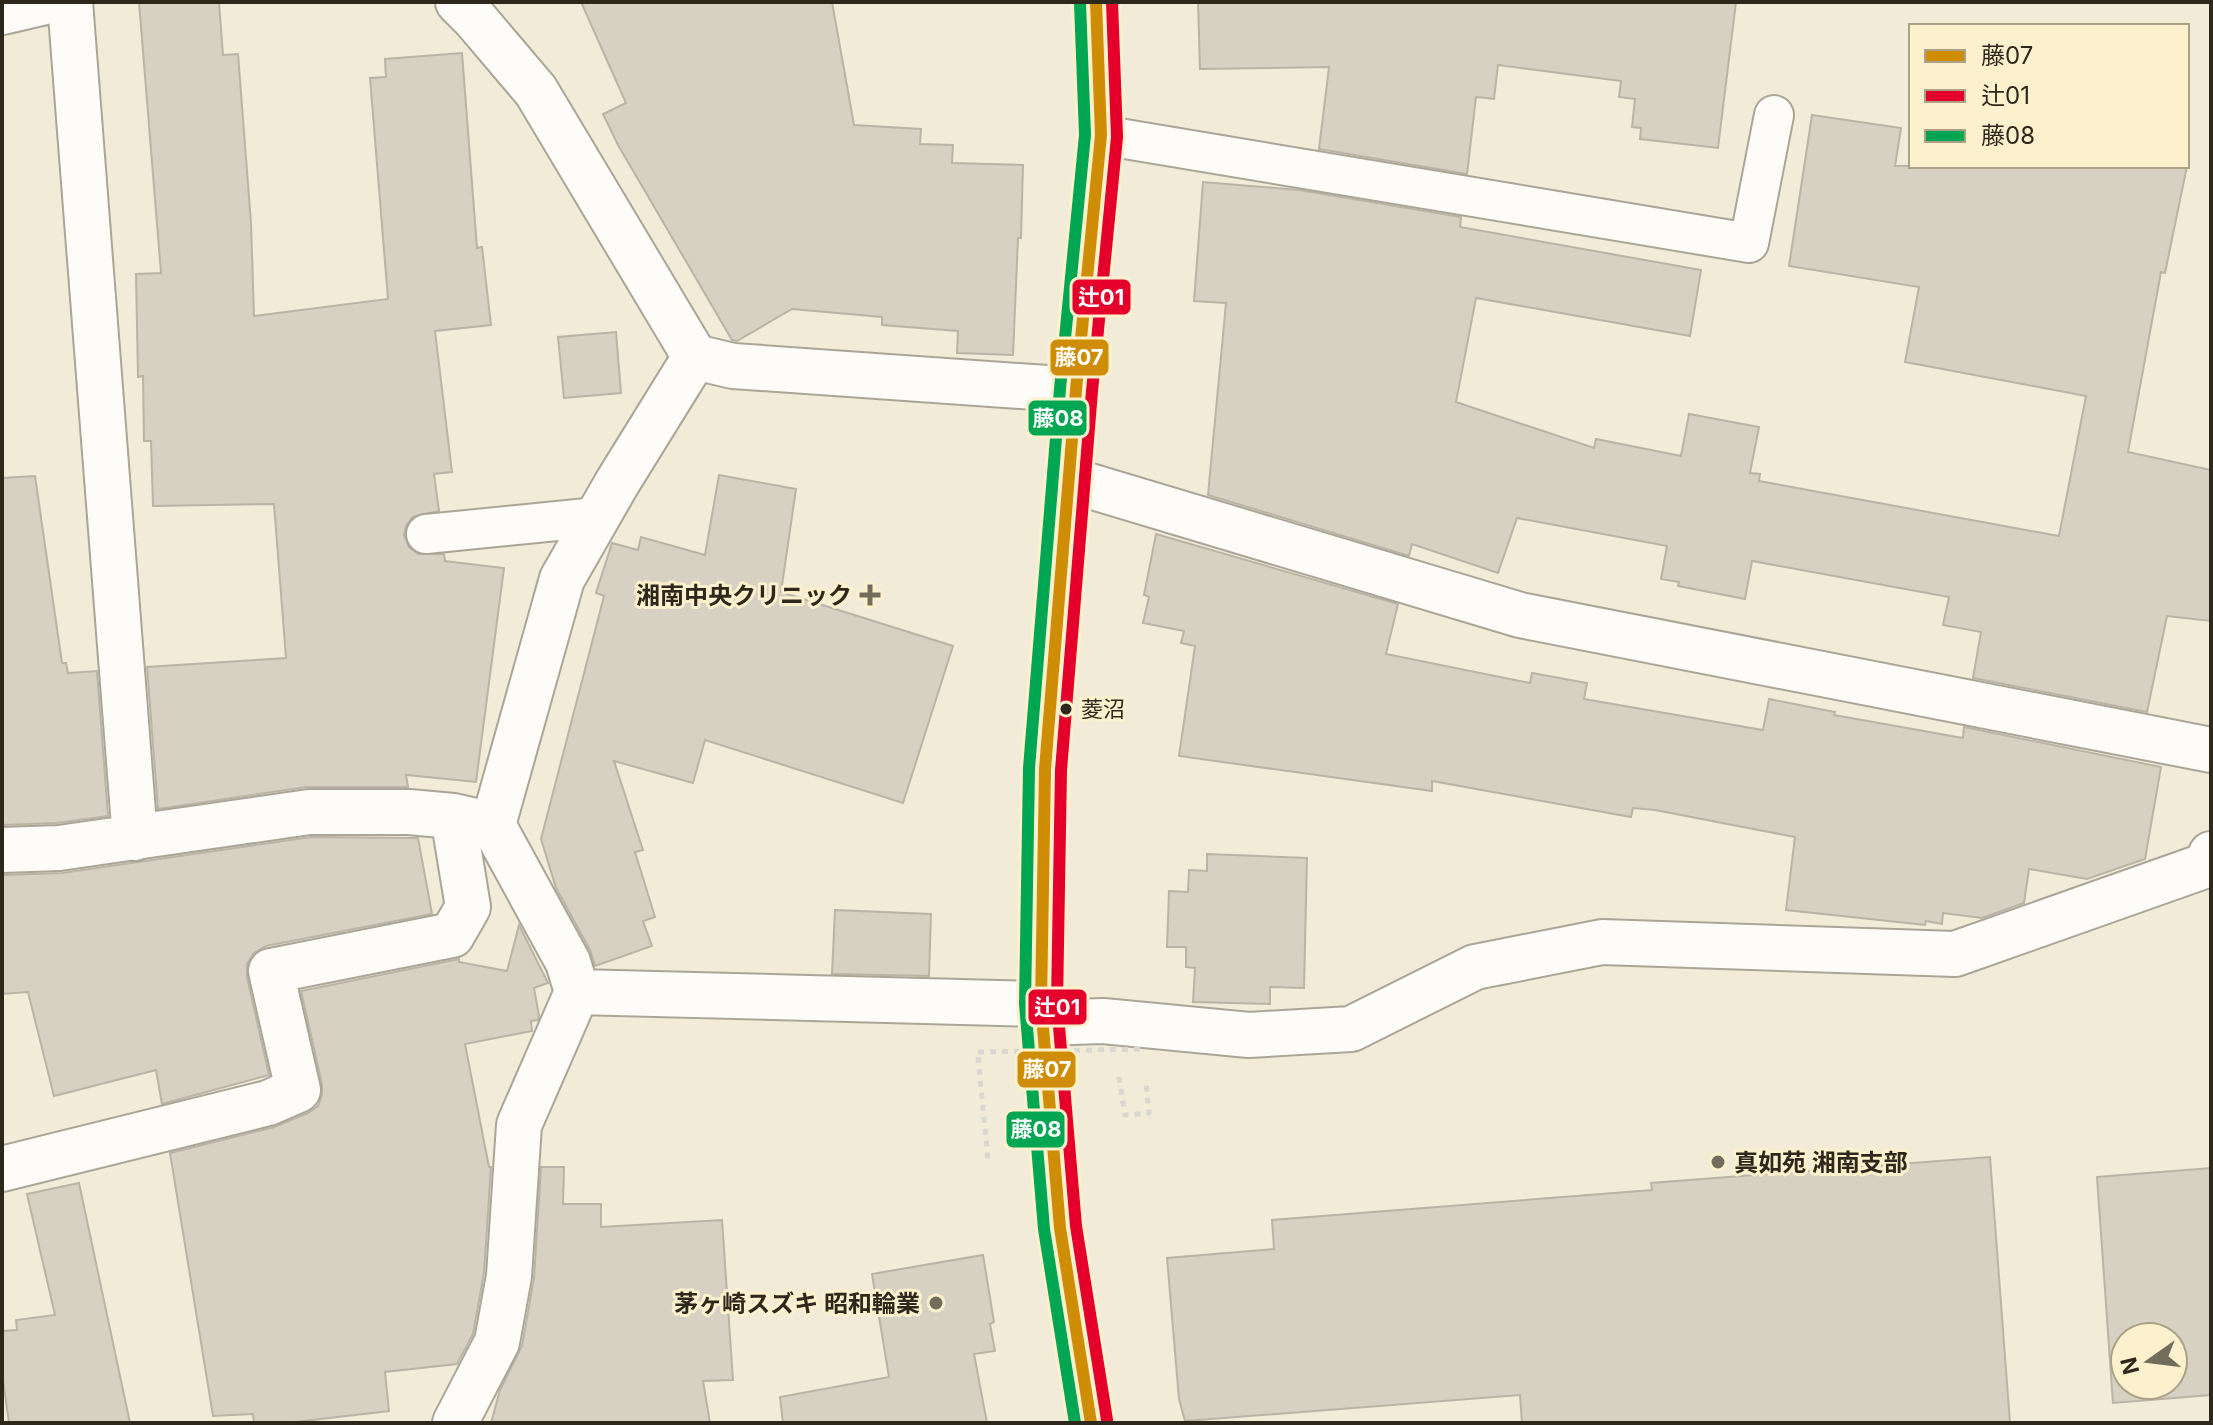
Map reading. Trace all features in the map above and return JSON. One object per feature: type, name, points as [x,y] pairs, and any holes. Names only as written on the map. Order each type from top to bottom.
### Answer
[{"type":"highway","points":[[1091,1423],[1060,1228],[1042,1014],[1045,769],[1076,390],[1101,135],[1096,2]]},
{"type":"street","points":[[2,12],[45,2]]},
{"type":"street","points":[[70,2],[135,838]]},
{"type":"street","points":[[458,2],[536,91],[695,357],[733,366],[1076,390]]},
{"type":"street","points":[[2,1169],[268,1103],[298,1090],[271,971],[452,935],[468,907],[473,820],[562,579],[695,357]]},
{"type":"street","points":[[1070,480],[1520,615],[2211,750]]},
{"type":"street","points":[[2,850],[59,848],[309,812],[409,812],[473,820],[568,962],[577,992],[519,1125],[509,1276],[497,1342],[455,1423]]},
{"type":"street","points":[[577,992],[1042,1014],[1249,1035],[1351,1029],[1475,967],[1602,942],[1955,954],[2207,865],[2211,854]]},
{"type":"lane","points":[[1101,135],[1749,243],[1774,115]]},
{"type":"lane","points":[[426,534],[597,517]]},
{"type":"path","points":[[988,1160],[978,1052],[1143,1049],[1144,1062]]},
{"type":"path","points":[[1118,1069],[1125,1115],[1149,1113],[1145,1075]]},
{"type":"building","points":[[139,2],[219,2],[223,55],[238,54],[251,223],[254,316],[388,299],[370,78],[386,77],[385,59],[462,53],[477,248],[482,247],[491,325],[435,331],[452,472],[434,474],[439,511],[413,517],[404,535],[409,547],[418,554],[444,554],[445,561],[504,568],[476,782],[406,775],[408,787],[306,787],[158,809],[147,667],[286,658],[274,504],[153,506],[151,441],[144,441],[143,376],[138,377],[136,274],[161,273]]},
{"type":"building","points":[[581,2],[832,2],[854,125],[921,129],[920,144],[953,145],[952,163],[1023,165],[1013,355],[957,353],[958,331],[882,325],[882,317],[792,309],[737,341],[732,340],[603,114],[626,103]]},
{"type":"building","points":[[1198,2],[1736,2],[1718,148],[1640,139],[1641,128],[1632,127],[1635,99],[1619,97],[1621,81],[1498,65],[1494,99],[1476,97],[1467,174],[1319,149],[1329,67],[1200,69]]},
{"type":"building","points":[[1812,115],[1901,128],[1895,166],[1909,168],[2187,168],[2165,273],[2161,272],[2128,452],[2211,470],[2211,621],[2167,616],[2147,712],[1973,678],[1981,632],[1943,625],[1949,597],[1752,561],[1745,599],[1678,586],[1679,582],[1661,579],[1667,546],[1517,518],[1498,573],[1412,544],[1409,556],[1208,495],[1226,303],[1194,301],[1203,182],[1299,190],[1461,217],[1460,227],[1701,270],[1690,336],[1476,298],[1456,402],[1594,448],[1596,439],[1681,456],[1689,414],[1759,427],[1750,473],[1760,474],[1759,481],[2059,536],[2086,396],[1905,362],[1919,287],[1789,266]]},
{"type":"building","points":[[616,332],[621,393],[564,398],[558,337]]},
{"type":"building","points":[[719,475],[796,489],[781,592],[953,646],[903,803],[705,740],[693,783],[614,761],[643,850],[635,852],[655,917],[643,921],[652,946],[595,966],[590,950],[556,888],[541,839],[604,596],[596,593],[612,543],[638,550],[641,537],[705,555]]},
{"type":"building","points":[[35,476],[62,663],[66,663],[68,673],[97,671],[108,816],[57,823],[2,825],[2,478]]},
{"type":"building","points":[[1156,534],[1398,604],[1386,654],[1530,683],[1532,673],[1587,683],[1584,699],[1763,730],[1769,699],[1835,712],[1834,715],[1963,738],[1964,727],[2161,767],[2145,859],[2087,879],[2029,869],[2024,903],[1982,918],[1943,913],[1942,924],[1926,921],[1925,925],[1786,910],[1795,837],[1655,810],[1633,808],[1631,817],[1432,781],[1432,791],[1179,756],[1195,646],[1181,643],[1184,631],[1143,623],[1149,597],[1144,595]]},
{"type":"building","points":[[311,837],[418,838],[432,914],[266,946],[254,953],[247,964],[247,977],[269,1075],[162,1104],[156,1070],[54,1096],[28,992],[2,994],[2,875],[62,873]]},
{"type":"building","points":[[1207,854],[1307,858],[1304,988],[1270,987],[1270,1004],[1193,1002],[1195,968],[1186,967],[1186,947],[1167,947],[1169,891],[1188,892],[1189,870],[1207,871]]},
{"type":"building","points":[[835,910],[931,914],[929,976],[832,974]]},
{"type":"building","points":[[519,925],[548,983],[534,988],[538,1020],[531,1021],[532,1031],[465,1044],[491,1167],[484,1273],[473,1334],[457,1364],[385,1372],[389,1411],[286,1423],[254,1423],[253,1414],[213,1416],[170,1153],[274,1127],[318,1106],[322,1084],[301,991],[459,959],[459,962],[507,971]]},
{"type":"building","points":[[1990,1157],[2010,1423],[1522,1423],[1520,1395],[1185,1421],[1179,1399],[1167,1258],[1274,1249],[1272,1220],[1652,1190],[1651,1183]]},
{"type":"building","points":[[541,1167],[564,1167],[563,1204],[601,1204],[601,1227],[722,1220],[733,1380],[703,1381],[710,1423],[491,1423],[500,1390],[522,1346],[534,1278]]},
{"type":"building","points":[[2211,1168],[2211,1395],[2189,1397],[2189,1321],[2109,1321],[2109,1346],[2097,1177]]},
{"type":"building","points":[[79,1183],[130,1423],[9,1423],[2,1373],[2,1331],[17,1330],[16,1320],[55,1315],[27,1194]]},
{"type":"building","points":[[983,1255],[994,1322],[990,1324],[995,1351],[974,1354],[987,1423],[783,1423],[780,1397],[889,1377],[872,1274]]},
{"type":"transit line","name":"藤07","points":[[1091,1423],[1060,1228],[1041,1004],[1045,769],[1076,390],[1101,135],[1096,2]]},
{"type":"transit line","name":"辻01","points":[[1107,1420],[1076,1226],[1057,1003],[1061,770],[1092,391],[1117,137],[1112,2]]},
{"type":"transit line","name":"藤08","points":[[1075,1423],[1044,1229],[1025,1004],[1029,768],[1060,389],[1085,135],[1080,3]]},
{"type":"place","name":"湘南中央クリニック","points":[[870,595]]},
{"type":"place","name":"菱沼","points":[[1066,709]]},
{"type":"place","name":"真如苑 湘南支部","points":[[1718,1162]]},
{"type":"place","name":"茅ヶ崎スズキ 昭和輪業","points":[[936,1303]]}]
